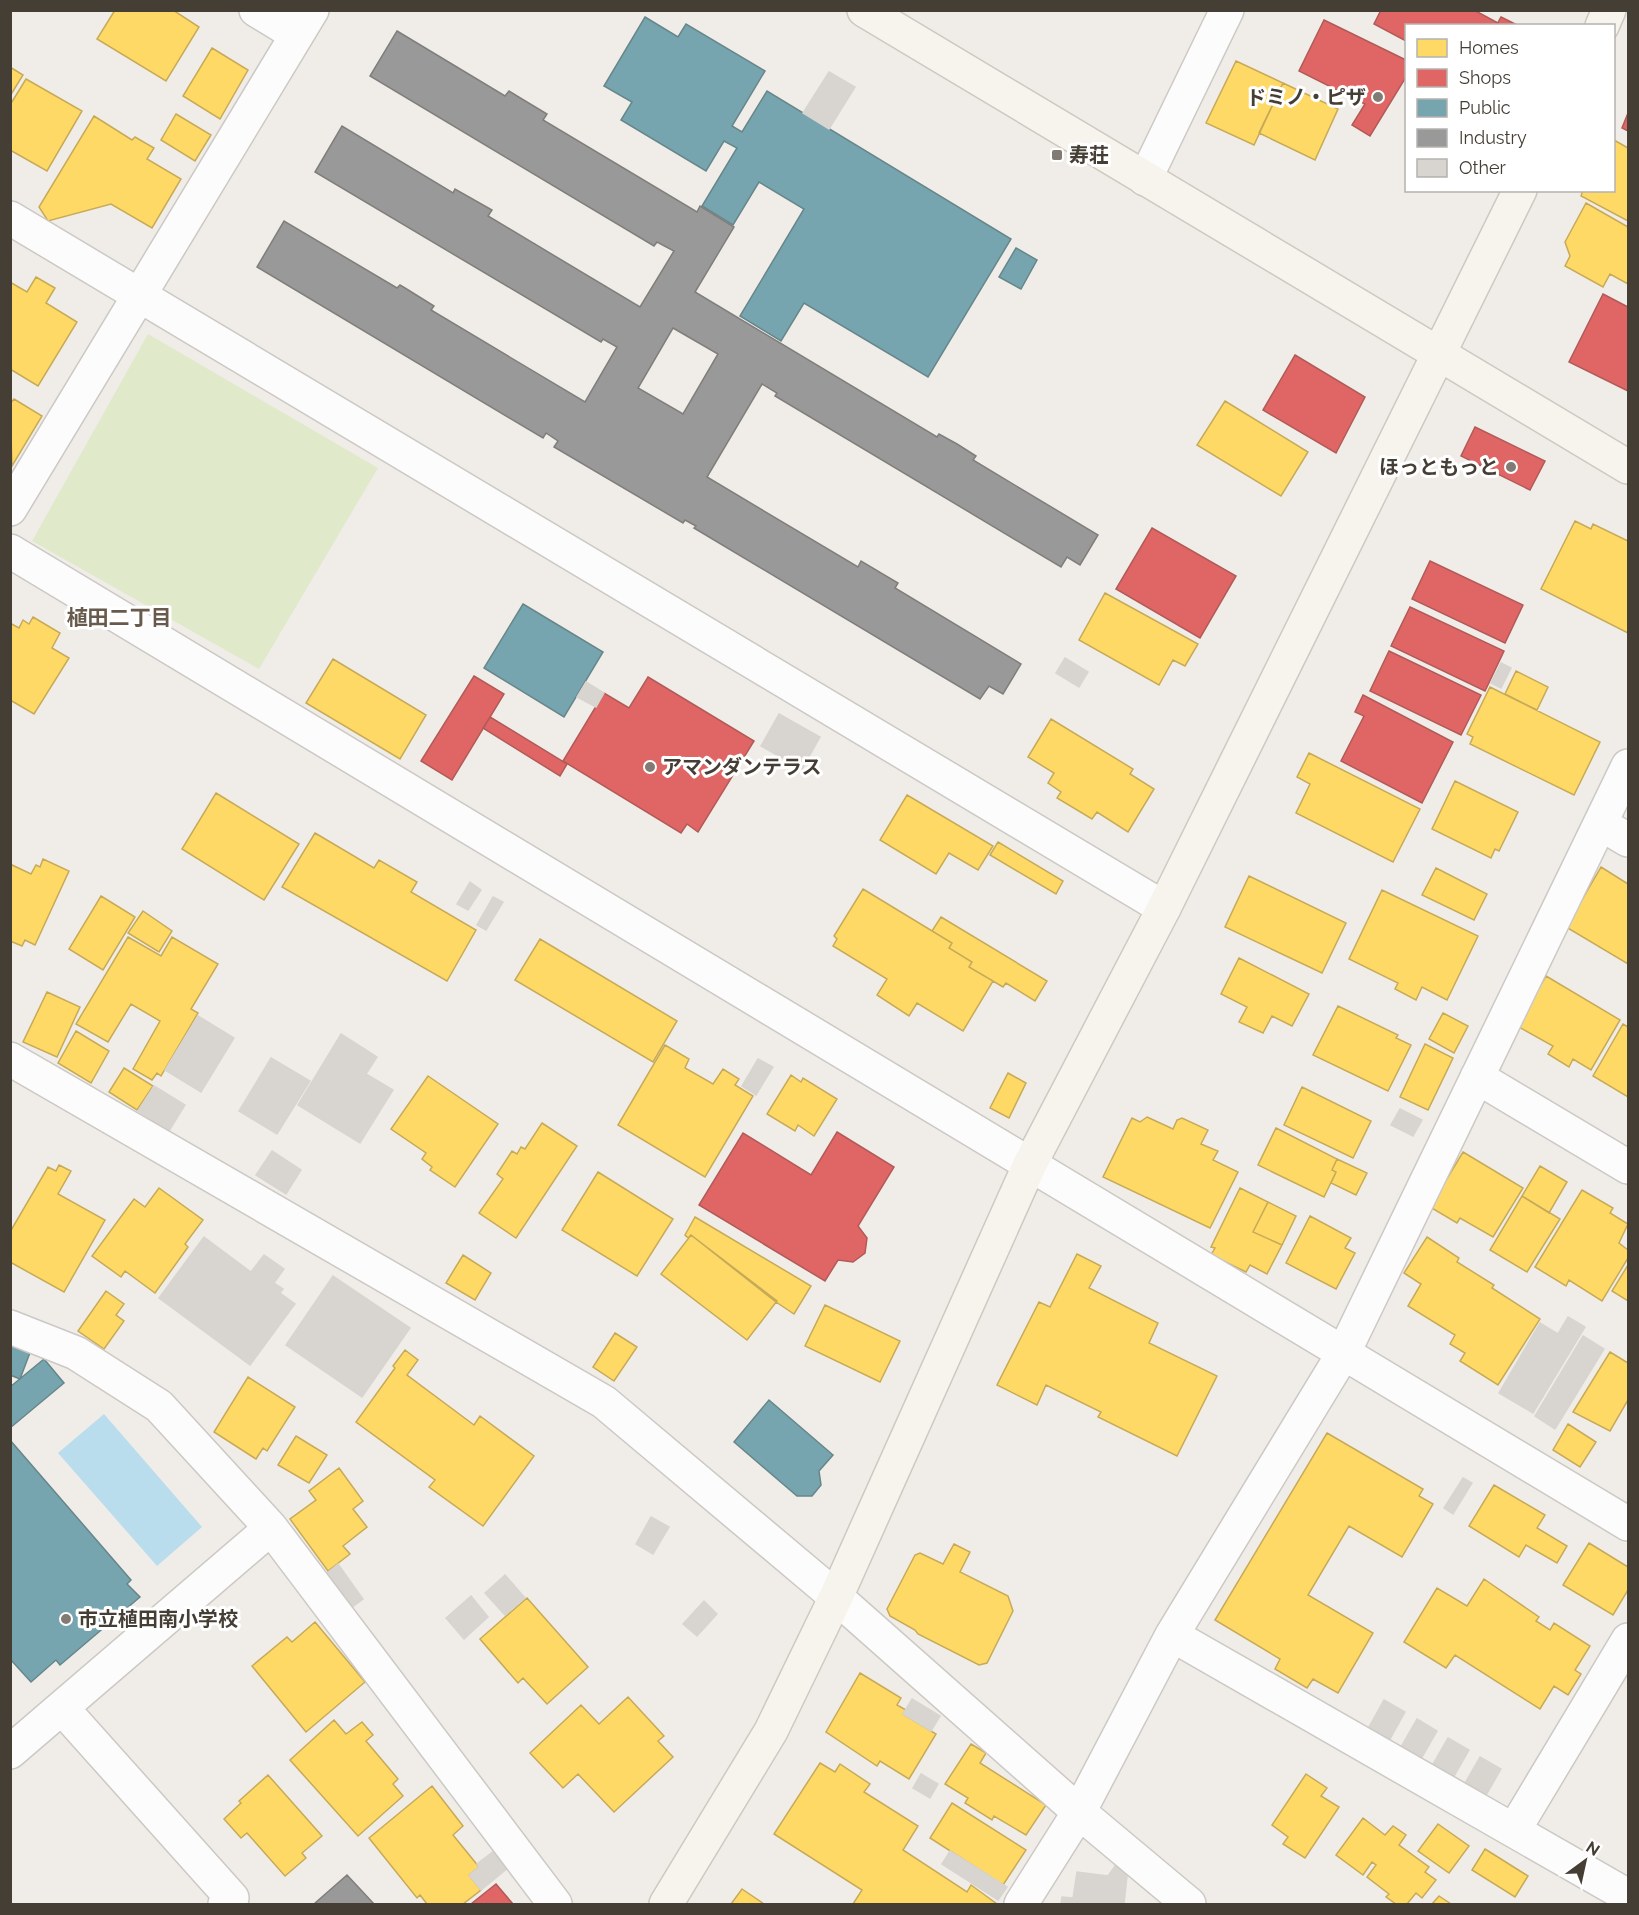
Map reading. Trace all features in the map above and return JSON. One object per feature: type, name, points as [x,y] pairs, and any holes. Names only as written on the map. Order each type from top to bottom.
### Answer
[{"type":"street","points":[[10,509],[304,23],[256,10]]},
{"type":"street","points":[[864,10],[1629,468]]},
{"type":"street","points":[[1145,179],[1227,10]]},
{"type":"street","points":[[1603,24],[1609,10]]},
{"type":"street","points":[[666,1905],[771,1731],[836,1598],[1030,1164],[1164,908],[1519,192]]},
{"type":"street","points":[[10,218],[1164,908]]},
{"type":"street","points":[[10,551],[1629,1524]]},
{"type":"street","points":[[1021,1905],[1079,1812],[1172,1635],[1343,1354],[1629,766]]},
{"type":"street","points":[[1601,824],[1629,840]]},
{"type":"street","points":[[10,1059],[603,1402],[836,1598],[1079,1812],[1189,1905]]},
{"type":"street","points":[[1477,1077],[1629,1167]]},
{"type":"street","points":[[10,1327],[76,1353],[159,1406],[271,1528],[555,1905]]},
{"type":"street","points":[[10,1752],[271,1528]]},
{"type":"street","points":[[1172,1635],[1629,1896]]},
{"type":"street","points":[[1514,1830],[1629,1640]]},
{"type":"street","points":[[62,1708],[232,1898],[225,1905]]},
{"type":"green space","points":[[148,334],[378,468],[259,669],[32,541]]},
{"type":"water","points":[[104,1414],[202,1527],[157,1566],[58,1453]]},
{"type":"building: Homes","points":[[115,10],[173,10],[199,27],[166,81],[97,39]]},
{"type":"building: Homes","points":[[212,48],[248,70],[220,119],[183,96]]},
{"type":"building: Homes","points":[[1236,61],[1283,83],[1254,145],[1206,123]]},
{"type":"building: Homes","points":[[10,67],[23,75],[10,96]]},
{"type":"building: Homes","points":[[26,79],[82,111],[47,171],[10,150],[10,105]]},
{"type":"building: Homes","points":[[1283,83],[1338,109],[1315,160],[1259,133]]},
{"type":"building: Homes","points":[[176,114],[211,135],[195,161],[161,140]]},
{"type":"building: Homes","points":[[94,116],[132,140],[135,137],[154,148],[147,159],[181,179],[152,228],[111,204],[48,221],[39,207]]},
{"type":"building: Homes","points":[[1615,141],[1628,148],[1628,221],[1581,196],[1582,192],[1615,192]]},
{"type":"building: Homes","points":[[1586,203],[1628,227],[1628,284],[1610,274],[1603,287],[1565,266],[1570,256],[1565,242]]},
{"type":"building: Homes","points":[[36,277],[55,288],[46,303],[77,322],[38,386],[10,369],[10,282],[27,292]]},
{"type":"building: Homes","points":[[14,399],[42,416],[12,466],[10,404]]},
{"type":"building: Homes","points":[[1225,401],[1308,452],[1281,496],[1197,445]]},
{"type":"building: Homes","points":[[1575,521],[1591,529],[1593,524],[1628,541],[1628,633],[1541,589]]},
{"type":"building: Homes","points":[[1105,593],[1198,644],[1185,666],[1173,660],[1159,685],[1079,640]]},
{"type":"building: Homes","points":[[33,617],[60,633],[52,648],[69,658],[34,714],[10,700],[10,623],[19,628],[23,620],[29,624]]},
{"type":"building: Homes","points":[[333,659],[426,715],[400,759],[306,703]]},
{"type":"building: Homes","points":[[1516,671],[1548,687],[1537,710],[1505,694]]},
{"type":"building: Homes","points":[[1490,687],[1600,742],[1574,795],[1470,744],[1473,737],[1467,734]]},
{"type":"building: Homes","points":[[1051,719],[1133,769],[1130,774],[1154,789],[1128,832],[1097,812],[1092,819],[1057,798],[1061,792],[1048,783],[1054,773],[1028,757]]},
{"type":"building: Homes","points":[[1309,753],[1420,809],[1393,862],[1296,813],[1310,784],[1297,777]]},
{"type":"building: Homes","points":[[1455,781],[1518,812],[1499,851],[1495,849],[1491,858],[1432,829]]},
{"type":"building: Homes","points":[[216,793],[299,844],[264,900],[182,849]]},
{"type":"building: Homes","points":[[907,795],[993,846],[978,870],[949,853],[936,874],[880,840]]},
{"type":"building: Homes","points":[[315,833],[374,868],[379,860],[417,882],[411,892],[476,930],[447,981],[282,887]]},
{"type":"building: Homes","points":[[998,842],[1063,881],[1056,894],[990,855]]},
{"type":"building: Homes","points":[[43,859],[69,871],[35,945],[25,940],[22,946],[10,941],[10,864],[31,874],[36,865],[40,867]]},
{"type":"building: Homes","points":[[1601,867],[1628,884],[1628,964],[1566,927]]},
{"type":"building: Homes","points":[[1436,868],[1487,894],[1474,920],[1422,895]]},
{"type":"building: Homes","points":[[1249,876],[1346,923],[1322,973],[1225,927]]},
{"type":"building: Homes","points":[[863,889],[952,943],[949,948],[972,962],[969,967],[993,981],[963,1031],[917,1003],[909,1016],[877,995],[887,979],[833,946],[837,939],[834,936]]},
{"type":"building: Homes","points":[[1382,890],[1478,936],[1447,1000],[1422,987],[1416,1000],[1395,989],[1398,983],[1349,959]]},
{"type":"building: Homes","points":[[101,896],[135,917],[103,970],[69,949]]},
{"type":"building: Homes","points":[[143,911],[172,931],[159,952],[128,933]]},
{"type":"building: Homes","points":[[941,917],[1047,981],[1035,1001],[1006,983],[1003,987],[969,967],[972,962],[949,948],[952,943],[932,931]]},
{"type":"building: Homes","points":[[128,937],[161,956],[172,937],[218,964],[191,1009],[198,1013],[161,1076],[157,1073],[152,1080],[133,1069],[160,1021],[131,1004],[108,1042],[76,1024]]},
{"type":"building: Homes","points":[[540,939],[677,1021],[653,1062],[515,980]]},
{"type":"building: Homes","points":[[1239,958],[1309,994],[1292,1026],[1272,1016],[1263,1033],[1239,1022],[1247,1007],[1221,994]]},
{"type":"building: Homes","points":[[1546,976],[1620,1020],[1591,1070],[1573,1059],[1569,1067],[1548,1054],[1553,1046],[1517,1026]]},
{"type":"building: Homes","points":[[47,992],[80,1007],[57,1057],[23,1042]]},
{"type":"building: Homes","points":[[1338,1006],[1398,1035],[1396,1038],[1411,1045],[1388,1091],[1313,1055]]},
{"type":"building: Homes","points":[[1443,1013],[1468,1026],[1454,1053],[1429,1039]]},
{"type":"building: Homes","points":[[1623,1024],[1628,1027],[1628,1097],[1593,1076]]},
{"type":"building: Homes","points":[[76,1031],[109,1051],[91,1083],[58,1063]]},
{"type":"building: Homes","points":[[1425,1044],[1453,1058],[1428,1110],[1400,1097]]},
{"type":"building: Homes","points":[[665,1045],[689,1059],[685,1068],[713,1084],[723,1069],[739,1079],[735,1085],[753,1096],[705,1177],[618,1125]]},
{"type":"building: Homes","points":[[124,1068],[153,1086],[137,1110],[109,1092]]},
{"type":"building: Homes","points":[[1008,1073],[1026,1083],[1009,1118],[990,1108]]},
{"type":"building: Homes","points":[[791,1075],[801,1082],[803,1078],[837,1099],[814,1136],[798,1125],[795,1131],[767,1114]]},
{"type":"building: Homes","points":[[428,1076],[498,1124],[455,1187],[430,1170],[432,1167],[422,1159],[426,1153],[391,1129]]},
{"type":"building: Homes","points":[[1302,1087],[1371,1121],[1353,1158],[1284,1125]]},
{"type":"building: Homes","points":[[1147,1117],[1173,1129],[1177,1120],[1182,1118],[1208,1130],[1201,1144],[1218,1151],[1213,1160],[1238,1172],[1210,1228],[1103,1177],[1132,1118],[1140,1122]]},
{"type":"building: Homes","points":[[542,1123],[577,1146],[516,1238],[479,1213],[503,1179],[497,1174],[512,1151],[517,1154],[521,1147],[525,1149]]},
{"type":"building: Homes","points":[[1276,1128],[1337,1159],[1332,1170],[1336,1172],[1324,1197],[1258,1165]]},
{"type":"building: Homes","points":[[1463,1152],[1523,1188],[1493,1237],[1460,1218],[1457,1223],[1430,1207]]},
{"type":"building: Homes","points":[[1337,1159],[1367,1173],[1356,1195],[1331,1183],[1336,1172],[1332,1170]]},
{"type":"building: Homes","points":[[59,1165],[71,1171],[58,1194],[105,1220],[64,1292],[10,1262],[10,1232],[48,1167],[56,1171]]},
{"type":"building: Homes","points":[[1540,1166],[1567,1182],[1549,1213],[1522,1196]]},
{"type":"building: Homes","points":[[598,1172],[673,1219],[637,1276],[562,1230]]},
{"type":"building: Homes","points":[[159,1188],[203,1220],[185,1244],[188,1247],[155,1293],[125,1271],[121,1277],[92,1256],[134,1199],[145,1207]]},
{"type":"building: Homes","points":[[1240,1188],[1268,1202],[1253,1232],[1282,1245],[1267,1274],[1250,1265],[1246,1272],[1211,1255],[1215,1248],[1211,1247]]},
{"type":"building: Homes","points":[[1582,1190],[1613,1208],[1610,1213],[1628,1224],[1619,1243],[1628,1250],[1628,1258],[1602,1301],[1569,1280],[1566,1286],[1535,1267]]},
{"type":"building: Homes","points":[[1522,1196],[1560,1219],[1527,1272],[1490,1250]]},
{"type":"building: Homes","points":[[1268,1202],[1296,1216],[1282,1245],[1253,1232]]},
{"type":"building: Homes","points":[[1310,1216],[1351,1238],[1345,1248],[1355,1253],[1336,1289],[1286,1263]]},
{"type":"building: Homes","points":[[695,1217],[811,1286],[794,1314],[691,1235],[688,1238],[685,1235]]},
{"type":"building: Homes","points":[[691,1235],[777,1301],[747,1340],[661,1274]]},
{"type":"building: Homes","points":[[1427,1237],[1459,1258],[1457,1262],[1494,1285],[1492,1288],[1540,1319],[1498,1385],[1460,1361],[1465,1353],[1450,1344],[1455,1335],[1408,1306],[1421,1284],[1404,1273]]},
{"type":"building: Homes","points":[[1077,1254],[1101,1266],[1089,1288],[1158,1323],[1149,1343],[1217,1376],[1177,1456],[1098,1417],[1101,1412],[1046,1385],[1037,1405],[997,1385],[1039,1302],[1050,1307]]},
{"type":"building: Homes","points":[[463,1255],[491,1273],[475,1300],[446,1283]]},
{"type":"building: Homes","points":[[1628,1265],[1628,1301],[1612,1291]]},
{"type":"building: Homes","points":[[106,1291],[124,1304],[116,1315],[124,1321],[104,1349],[78,1331]]},
{"type":"building: Homes","points":[[825,1305],[900,1341],[880,1382],[805,1346]]},
{"type":"building: Homes","points":[[615,1333],[637,1347],[614,1381],[593,1367]]},
{"type":"building: Homes","points":[[405,1350],[418,1360],[407,1375],[474,1425],[480,1416],[534,1456],[483,1526],[429,1487],[435,1480],[356,1422],[395,1368],[393,1366]]},
{"type":"building: Homes","points":[[1610,1352],[1628,1363],[1628,1400],[1610,1431],[1573,1412]]},
{"type":"building: Homes","points":[[248,1377],[295,1407],[267,1451],[263,1448],[256,1459],[214,1432]]},
{"type":"building: Homes","points":[[1568,1424],[1596,1442],[1580,1467],[1553,1450]]},
{"type":"building: Homes","points":[[1327,1433],[1423,1489],[1419,1496],[1433,1504],[1402,1557],[1349,1526],[1308,1595],[1373,1633],[1338,1693],[1313,1679],[1307,1688],[1275,1669],[1280,1659],[1215,1620]]},
{"type":"building: Homes","points":[[296,1436],[327,1455],[309,1483],[278,1465]]},
{"type":"building: Homes","points":[[339,1468],[363,1501],[353,1509],[367,1527],[343,1546],[350,1554],[328,1571],[290,1519],[316,1500],[309,1491]]},
{"type":"building: Homes","points":[[1494,1485],[1545,1515],[1537,1528],[1567,1546],[1557,1563],[1526,1545],[1519,1557],[1469,1526]]},
{"type":"building: Homes","points":[[1589,1543],[1628,1567],[1628,1590],[1613,1615],[1563,1585]]},
{"type":"building: Homes","points":[[954,1544],[970,1552],[960,1572],[1008,1596],[1013,1611],[987,1663],[979,1665],[918,1634],[890,1616],[887,1609],[915,1555],[920,1553],[943,1564]]},
{"type":"building: Homes","points":[[1484,1579],[1539,1617],[1536,1621],[1550,1630],[1554,1623],[1590,1646],[1575,1670],[1581,1674],[1568,1695],[1554,1686],[1540,1709],[1455,1655],[1446,1668],[1404,1642],[1437,1588],[1467,1606]]},
{"type":"building: Homes","points":[[527,1598],[588,1667],[547,1704],[523,1678],[518,1683],[480,1639]]},
{"type":"building: Homes","points":[[315,1622],[365,1682],[306,1732],[252,1666],[287,1637],[292,1642]]},
{"type":"building: Homes","points":[[860,1673],[901,1698],[897,1705],[906,1710],[903,1714],[936,1734],[909,1779],[880,1761],[877,1766],[826,1732]]},
{"type":"building: Homes","points":[[628,1697],[664,1736],[658,1741],[673,1757],[614,1812],[578,1774],[563,1788],[530,1753],[581,1705],[599,1724]]},
{"type":"building: Homes","points":[[334,1720],[346,1734],[362,1722],[373,1735],[366,1741],[398,1779],[393,1784],[403,1796],[358,1836],[290,1760]]},
{"type":"building: Homes","points":[[971,1744],[986,1753],[980,1763],[1046,1805],[1026,1835],[994,1816],[992,1820],[965,1803],[968,1798],[945,1784]]},
{"type":"building: Homes","points":[[820,1763],[835,1772],[840,1764],[870,1784],[864,1792],[918,1826],[903,1850],[967,1892],[971,1885],[997,1904],[853,1904],[862,1890],[774,1834]]},
{"type":"building: Homes","points":[[1306,1774],[1327,1788],[1321,1796],[1339,1807],[1305,1858],[1283,1844],[1288,1837],[1272,1825]]},
{"type":"building: Homes","points":[[268,1775],[322,1836],[302,1853],[306,1858],[285,1876],[247,1833],[241,1838],[224,1819],[241,1803],[239,1801]]},
{"type":"building: Homes","points":[[432,1786],[463,1826],[453,1835],[479,1867],[469,1875],[481,1890],[463,1904],[427,1904],[420,1895],[417,1898],[369,1838]]},
{"type":"building: Homes","points":[[952,1803],[1026,1850],[1003,1885],[930,1838]]},
{"type":"building: Homes","points":[[1363,1818],[1385,1835],[1393,1826],[1406,1835],[1399,1845],[1429,1867],[1425,1872],[1436,1880],[1422,1898],[1416,1893],[1407,1904],[1396,1904],[1386,1897],[1389,1894],[1367,1877],[1376,1865],[1372,1862],[1363,1875],[1336,1855]]},
{"type":"building: Homes","points":[[1438,1824],[1469,1846],[1449,1873],[1418,1851]]},
{"type":"building: Homes","points":[[1485,1849],[1528,1876],[1515,1897],[1472,1870]]},
{"type":"building: Homes","points":[[742,1889],[764,1904],[731,1904]]},
{"type":"building: Homes","points":[[1439,1896],[1451,1904],[1432,1904]]},
{"type":"building: Shops","points":[[1381,10],[1474,10],[1498,23],[1405,24],[1405,40],[1374,24]]},
{"type":"building: Shops","points":[[1501,17],[1515,24],[1497,24]]},
{"type":"building: Shops","points":[[1324,20],[1405,60],[1405,79],[1370,136],[1352,125],[1365,104],[1299,71]]},
{"type":"building: Shops","points":[[1628,113],[1628,131],[1622,128]]},
{"type":"building: Shops","points":[[1603,294],[1628,307],[1628,391],[1569,362]]},
{"type":"building: Shops","points":[[1295,355],[1365,397],[1336,453],[1263,410]]},
{"type":"building: Shops","points":[[1475,427],[1545,461],[1530,490],[1461,456]]},
{"type":"building: Shops","points":[[1152,528],[1236,576],[1200,638],[1116,589]]},
{"type":"building: Shops","points":[[1430,561],[1523,605],[1505,643],[1412,599]]},
{"type":"building: Shops","points":[[1410,607],[1504,651],[1485,691],[1391,646]]},
{"type":"building: Shops","points":[[1389,651],[1481,695],[1461,735],[1370,691]]},
{"type":"building: Shops","points":[[474,676],[504,694],[452,780],[421,761]]},
{"type":"building: Shops","points":[[648,677],[754,741],[698,832],[687,824],[681,833],[563,761],[604,693],[629,708]]},
{"type":"building: Shops","points":[[1363,695],[1453,742],[1422,803],[1341,761],[1364,716],[1355,712]]},
{"type":"building: Shops","points":[[490,717],[567,764],[560,776],[483,728]]},
{"type":"building: Shops","points":[[837,1132],[894,1167],[858,1226],[867,1238],[865,1253],[853,1262],[838,1260],[825,1281],[699,1205],[743,1133],[811,1175]]},
{"type":"building: Shops","points":[[496,1884],[513,1904],[471,1904]]},
{"type":"building: Public","points":[[645,17],[678,37],[686,24],[765,71],[732,126],[742,132],[767,91],[1011,239],[928,377],[804,303],[781,341],[740,316],[804,209],[759,182],[733,225],[702,206],[737,148],[724,141],[706,171],[621,120],[632,102],[604,86]]},
{"type":"building: Public","points":[[1016,248],[1037,260],[1021,289],[999,277]]},
{"type":"building: Public","points":[[523,604],[603,652],[564,717],[484,668]]},
{"type":"building: Public","points":[[10,1342],[31,1350],[20,1379],[10,1375]]},
{"type":"building: Public","points":[[44,1359],[64,1383],[10,1428],[10,1387]]},
{"type":"building: Public","points":[[769,1400],[833,1455],[819,1471],[821,1485],[812,1496],[797,1496],[734,1442]]},
{"type":"building: Public","points":[[10,1440],[131,1580],[127,1584],[140,1597],[60,1665],[56,1660],[31,1682],[10,1659]]},
{"type":"building: Industry","points":[[397,31],[505,96],[509,91],[547,114],[543,120],[697,212],[700,206],[734,227],[695,292],[937,437],[939,434],[957,444],[976,456],[973,460],[1098,535],[1080,565],[1067,557],[1061,567],[775,396],[777,393],[762,384],[707,477],[858,567],[861,561],[898,583],[895,588],[1021,664],[1003,694],[989,686],[980,699],[694,528],[696,526],[685,520],[683,523],[554,447],[558,441],[546,433],[543,438],[257,267],[284,221],[397,288],[400,285],[405,288],[434,306],[431,310],[585,402],[617,347],[603,339],[601,342],[315,172],[342,126],[453,193],[455,189],[492,210],[488,216],[640,307],[674,251],[657,242],[654,246],[370,76]],"holes":[[[673,328],[718,354],[683,414],[638,388]]]},
{"type":"building: Industry","points":[[347,1875],[374,1904],[314,1904]]},
{"type":"building: Other","points":[[829,72],[855,87],[829,129],[803,113]]},
{"type":"building: Other","points":[[1065,658],[1088,672],[1079,687],[1056,673]]},
{"type":"building: Other","points":[[1501,663],[1511,668],[1501,688],[1491,683]]},
{"type":"building: Other","points":[[586,682],[604,693],[596,707],[577,697]]},
{"type":"building: Other","points":[[779,714],[820,737],[802,769],[761,746]]},
{"type":"building: Other","points":[[470,882],[481,890],[468,910],[457,904]]},
{"type":"building: Other","points":[[493,897],[503,902],[486,930],[477,925]]},
{"type":"building: Other","points":[[198,1016],[234,1038],[201,1092],[165,1070]]},
{"type":"building: Other","points":[[341,1034],[377,1057],[366,1074],[393,1090],[360,1143],[298,1105]]},
{"type":"building: Other","points":[[271,1058],[310,1081],[277,1134],[239,1111]]},
{"type":"building: Other","points":[[758,1059],[773,1067],[756,1095],[742,1086]]},
{"type":"building: Other","points":[[154,1086],[185,1105],[169,1131],[138,1111]]},
{"type":"building: Other","points":[[1400,1109],[1422,1120],[1413,1136],[1391,1125]]},
{"type":"building: Other","points":[[272,1151],[301,1170],[286,1194],[256,1175]]},
{"type":"building: Other","points":[[204,1237],[251,1272],[264,1255],[284,1269],[274,1283],[283,1289],[280,1293],[295,1304],[250,1365],[159,1298]]},
{"type":"building: Other","points":[[333,1276],[410,1328],[362,1397],[286,1345]]},
{"type":"building: Other","points":[[1568,1317],[1585,1327],[1533,1413],[1499,1393],[1540,1323],[1558,1334]]},
{"type":"building: Other","points":[[1583,1336],[1604,1349],[1555,1429],[1535,1416]]},
{"type":"building: Other","points":[[1463,1478],[1472,1483],[1453,1514],[1444,1508]]},
{"type":"building: Other","points":[[651,1517],[669,1527],[653,1554],[636,1544]]},
{"type":"building: Other","points":[[338,1564],[363,1599],[351,1608],[326,1574]]},
{"type":"building: Other","points":[[505,1575],[525,1598],[505,1615],[485,1593]]},
{"type":"building: Other","points":[[471,1596],[488,1617],[464,1639],[446,1618]]},
{"type":"building: Other","points":[[704,1601],[717,1614],[697,1636],[683,1624]]},
{"type":"building: Other","points":[[912,1699],[940,1716],[931,1731],[903,1714]]},
{"type":"building: Other","points":[[1384,1700],[1405,1712],[1390,1739],[1369,1727]]},
{"type":"building: Other","points":[[1417,1719],[1437,1731],[1421,1759],[1401,1747]]},
{"type":"building: Other","points":[[1448,1738],[1469,1750],[1453,1778],[1432,1766]]},
{"type":"building: Other","points":[[1480,1757],[1501,1769],[1485,1797],[1464,1785]]},
{"type":"building: Other","points":[[921,1774],[938,1784],[930,1798],[913,1788]]},
{"type":"building: Other","points":[[494,1851],[508,1868],[481,1890],[469,1875],[479,1867],[477,1864]]},
{"type":"building: Other","points":[[950,1851],[1007,1887],[998,1900],[942,1864]]},
{"type":"building: Other","points":[[1115,1866],[1127,1876],[1124,1904],[1061,1904],[1062,1897],[1073,1898],[1077,1872],[1108,1876]]},
{"type":"place","name":"ドミノ・ピザ","points":[[1378,97]]},
{"type":"place","name":"寿荘","points":[[1057,155]]},
{"type":"place","name":"ほっともっと","points":[[1511,467]]},
{"type":"place","name":"アマンダンテラス","points":[[650,767]]},
{"type":"place","name":"市立植田南小学校","points":[[66,1619]]},
{"type":"district","name":"植田二丁目","points":[[119,617]]}]
